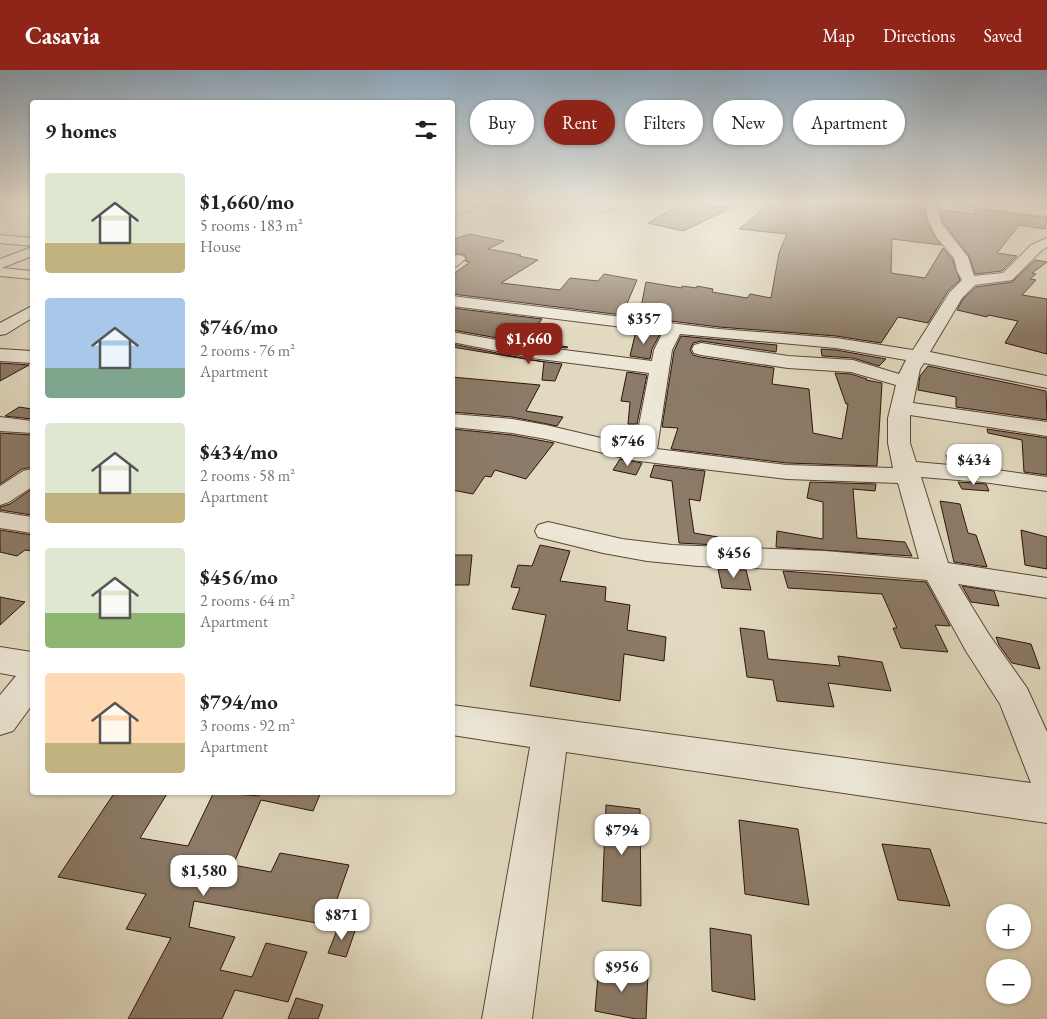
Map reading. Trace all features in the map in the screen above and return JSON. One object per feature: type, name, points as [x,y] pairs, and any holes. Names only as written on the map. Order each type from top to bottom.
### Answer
[{"type":"street","points":[[951,245],[961,257],[964,271],[970,281]]},
{"type":"street","points":[[1042,245],[1036,248],[1007,277],[970,281],[956,295],[940,323],[917,355],[906,382],[898,418],[899,443],[936,571],[976,642],[1015,698],[1047,777]]},
{"type":"street","points":[[0,264],[30,252]]},
{"type":"street","points":[[0,272],[30,275]]},
{"type":"street","points":[[455,301],[670,336],[788,362],[853,366],[906,382]]},
{"type":"street","points":[[0,311],[30,311]]},
{"type":"street","points":[[0,330],[30,312]]},
{"type":"street","points":[[670,336],[836,343],[917,355],[1047,382]]},
{"type":"street","points":[[645,454],[659,368],[670,336]]},
{"type":"street","points":[[455,338],[532,352],[659,368]]},
{"type":"street","points":[[0,355],[30,357]]},
{"type":"street","points":[[900,407],[1047,429]]},
{"type":"street","points":[[455,420],[512,426],[546,432],[645,454],[786,472],[907,472],[983,475],[1047,484]]},
{"type":"street","points":[[0,424],[30,427]]},
{"type":"street","points":[[0,497],[30,477]]},
{"type":"street","points":[[0,520],[30,525]]},
{"type":"street","points":[[548,531],[622,548],[676,555],[726,559],[824,561],[936,571],[1047,588]]},
{"type":"street","points":[[0,660],[30,665]]},
{"type":"street","points":[[0,720],[30,683]]},
{"type":"street","points":[[455,720],[1047,804]]},
{"type":"street","points":[[507,1019],[550,733]]},
{"type":"building","points":[[455,245],[495,245],[488,249],[538,260],[501,283],[560,290],[570,278],[598,281],[604,274],[637,280],[622,315],[455,294],[455,273],[470,262],[465,261],[467,258],[463,254],[455,254]]},
{"type":"building","points":[[782,245],[892,245],[891,273],[925,278],[943,248],[952,259],[960,280],[948,291],[928,323],[898,317],[881,343],[836,336],[719,327],[639,317],[646,282],[682,288],[682,286],[697,288],[697,286],[713,289],[712,292],[747,298],[750,294],[771,298],[779,253]]},
{"type":"building","points":[[961,245],[1003,245],[997,253],[1017,256],[1002,271],[975,274],[969,256]]},
{"type":"building","points":[[1035,260],[1047,262],[1032,273],[1036,274],[1030,279],[1036,280],[1022,295],[1047,299],[1047,354],[1005,343],[1018,321],[988,315],[987,317],[957,310],[963,299],[976,287],[1012,282]]},
{"type":"building","points":[[455,308],[542,319],[526,340],[568,347],[532,344],[455,331]]},
{"type":"building","points":[[636,331],[660,334],[652,349],[650,359],[630,356]]},
{"type":"building","points":[[681,336],[777,345],[776,352],[701,341],[693,343],[690,350],[693,355],[700,357],[774,368],[772,384],[809,389],[813,433],[842,439],[848,404],[846,404],[835,373],[851,374],[866,380],[882,383],[877,466],[787,463],[671,449],[678,428],[662,427],[674,351]]},
{"type":"building","points":[[455,345],[562,364],[555,381],[542,380],[544,362],[455,347]]},
{"type":"building","points":[[821,349],[886,359],[879,366],[853,358],[822,356]]},
{"type":"building","points":[[0,363],[29,365],[0,381]]},
{"type":"building","points":[[928,366],[1046,391],[1047,420],[956,407],[956,397],[918,390],[920,376]]},
{"type":"building","points":[[627,372],[647,375],[637,424],[628,424],[630,402],[621,401]]},
{"type":"building","points":[[455,377],[540,385],[526,411],[563,417],[557,426],[512,417],[455,412]]},
{"type":"building","points":[[19,407],[30,409],[30,419],[5,416]]},
{"type":"building","points":[[455,429],[512,435],[554,443],[526,479],[495,470],[491,477],[485,476],[473,494],[455,491]]},
{"type":"building","points":[[987,429],[1047,438],[1047,475],[1024,472],[1022,440],[988,433]]},
{"type":"building","points":[[0,433],[30,435],[30,467],[22,469],[0,484]]},
{"type":"building","points":[[946,455],[976,460],[978,466],[948,463]]},
{"type":"building","points":[[620,459],[642,463],[636,475],[613,470]]},
{"type":"building","points":[[654,465],[705,471],[700,501],[689,499],[694,533],[718,537],[717,545],[679,543],[672,481],[650,477]]},
{"type":"building","points":[[810,482],[876,484],[875,491],[853,489],[857,538],[905,542],[912,556],[776,547],[777,531],[823,539],[823,502],[807,498]]},
{"type":"building","points":[[958,482],[986,484],[989,491],[962,489]]},
{"type":"building","points":[[30,490],[30,515],[0,510],[0,507],[10,504]]},
{"type":"building","points":[[940,501],[960,504],[968,533],[976,535],[987,567],[954,562]]},
{"type":"building","points":[[0,530],[30,535],[30,551],[25,550],[17,556],[0,552]]},
{"type":"building","points":[[1021,530],[1047,537],[1047,569],[1025,565]]},
{"type":"building","points":[[540,545],[570,551],[560,581],[606,587],[605,601],[630,605],[627,630],[666,637],[664,661],[624,654],[620,701],[530,686],[546,615],[512,609],[520,588],[511,587],[518,565],[532,566]]},
{"type":"building","points":[[455,555],[472,555],[469,585],[455,585]]},
{"type":"building","points":[[718,569],[746,570],[751,590],[722,588]]},
{"type":"building","points":[[783,571],[926,582],[950,626],[935,625],[948,652],[901,648],[893,628],[897,628],[882,594],[788,588]]},
{"type":"building","points":[[962,586],[994,591],[999,606],[971,602]]},
{"type":"building","points":[[0,597],[25,602],[0,625]]},
{"type":"building","points":[[740,628],[764,631],[768,659],[840,666],[838,656],[882,662],[891,691],[828,683],[834,707],[777,701],[773,680],[747,677]]},
{"type":"building","points":[[996,637],[1031,644],[1040,669],[1012,663],[999,645]]},
{"type":"building","points":[[113,795],[166,795],[140,838],[188,846],[213,795],[320,795],[313,811],[261,800],[233,865],[271,872],[280,853],[349,865],[328,925],[194,901],[189,927],[235,937],[220,970],[252,977],[266,943],[307,952],[288,1002],[235,990],[222,1019],[128,1019],[171,938],[126,929],[146,894],[58,877]]},
{"type":"building","points":[[606,805],[640,809],[641,906],[602,901]]},
{"type":"building","points":[[739,820],[798,829],[809,905],[745,894]]},
{"type":"building","points":[[882,844],[930,849],[950,906],[898,900]]},
{"type":"building","points":[[339,925],[356,928],[346,957],[328,953]]},
{"type":"building","points":[[710,928],[751,935],[755,1000],[712,991]]},
{"type":"building","points":[[599,964],[648,974],[646,1019],[636,1019],[595,1011]]},
{"type":"building","points":[[296,998],[323,1005],[318,1019],[288,1019]]}]
